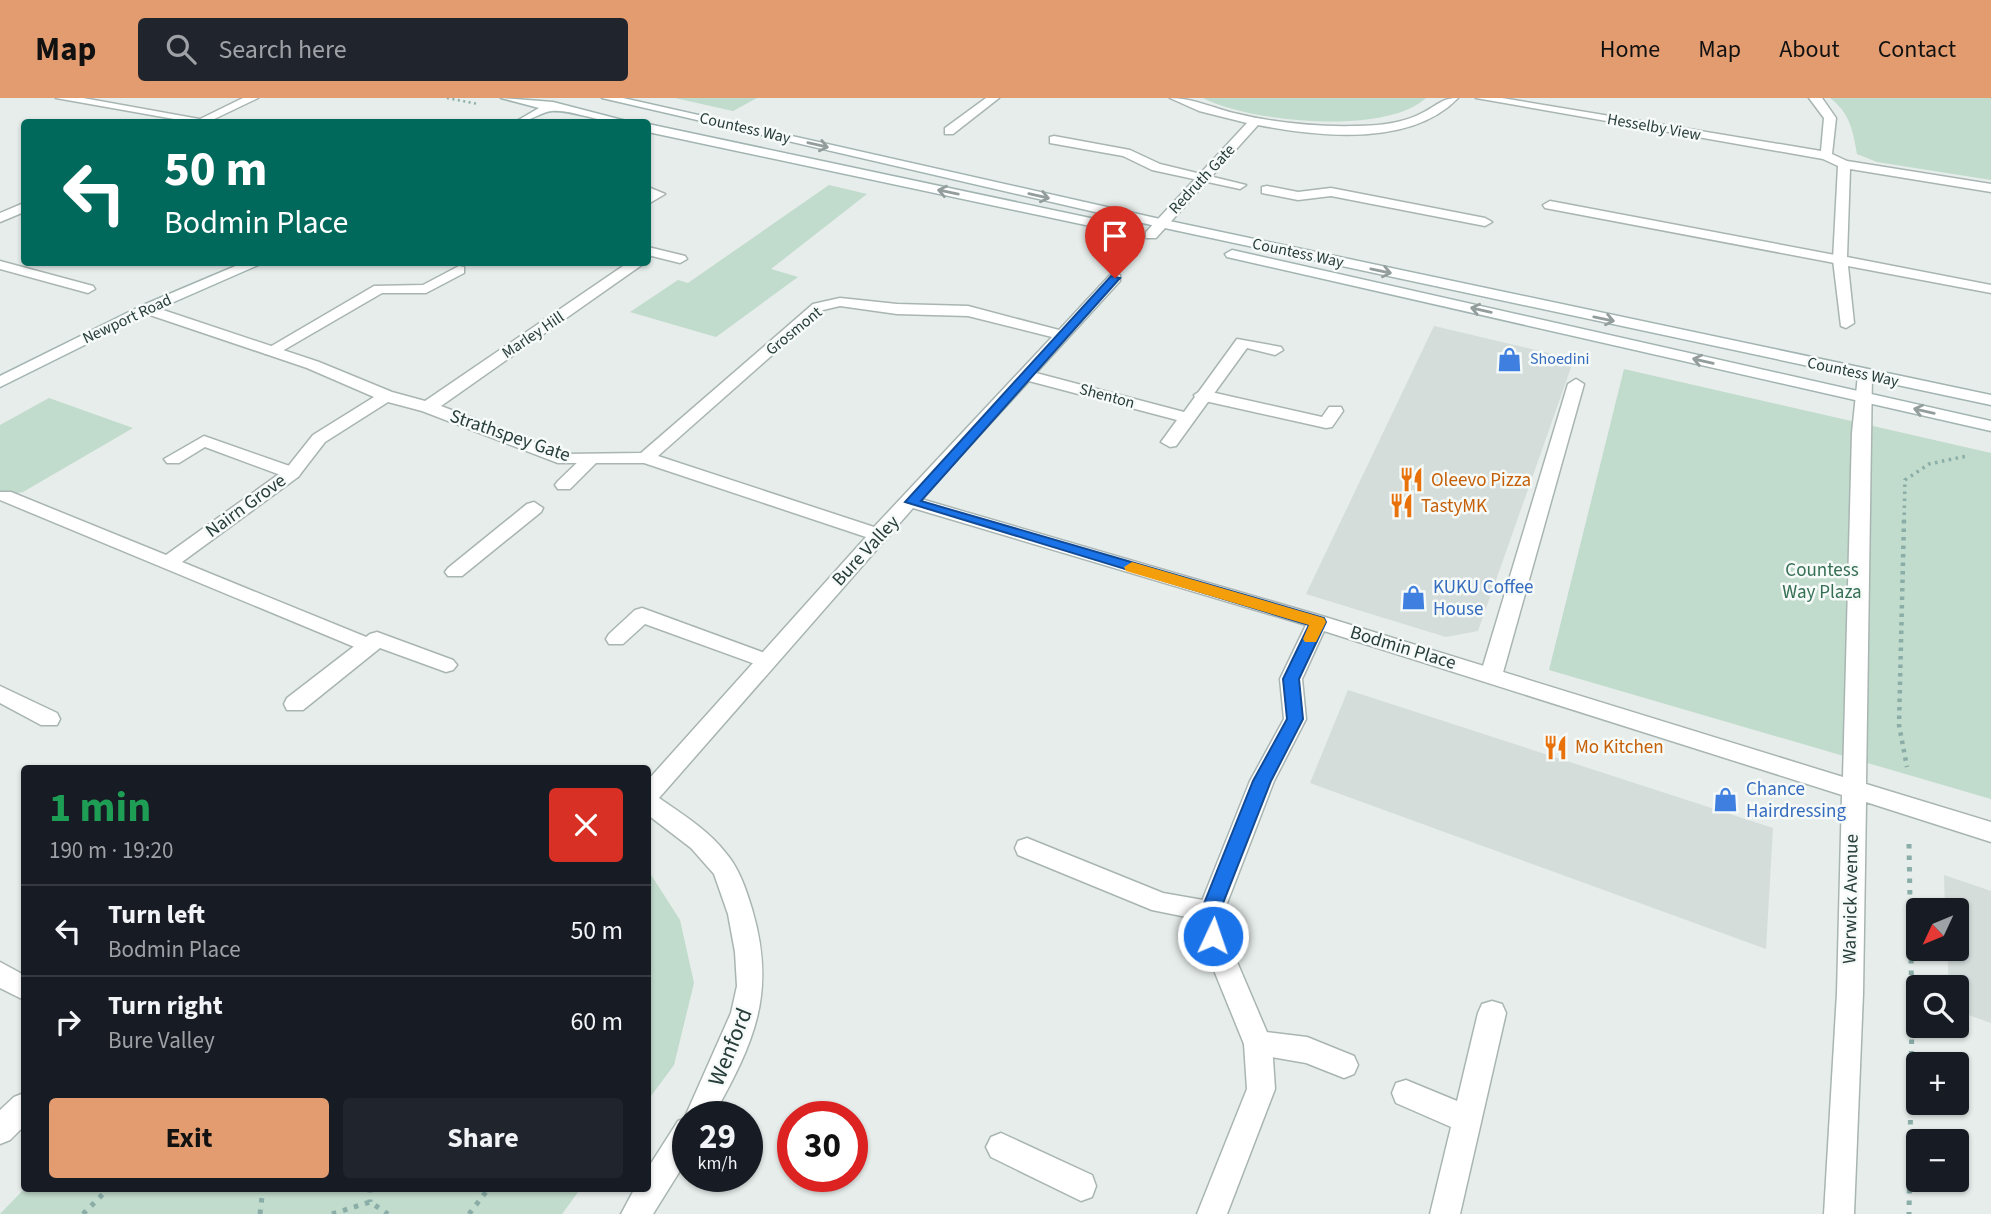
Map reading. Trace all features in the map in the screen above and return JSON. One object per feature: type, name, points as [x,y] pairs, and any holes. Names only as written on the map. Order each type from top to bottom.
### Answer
[{"type":"street","points":[[62,98],[187,119]]},
{"type":"street","points":[[211,119],[252,98]]},
{"type":"street","points":[[507,98],[609,119]]},
{"type":"street","points":[[527,119],[565,98]]},
{"type":"street","points":[[568,119],[607,98]]},
{"type":"street","name":"Countess Way","points":[[607,98],[1156,229],[1865,386],[1991,400]]},
{"type":"street","points":[[949,131],[993,98]]},
{"type":"street","points":[[1176,98],[1200,109],[1254,123],[1294,128],[1373,127],[1433,112],[1452,98]]},
{"type":"street","name":"Hesselby View","points":[[1482,98],[1826,156],[1844,164]]},
{"type":"street","points":[[1815,98],[1825,106],[1834,128],[1826,156]]},
{"type":"street","name":"Redruth Gate","points":[[1156,229],[1254,123]]},
{"type":"street","name":"Countess Way","points":[[651,129],[1156,229],[1865,386],[1991,426]]},
{"type":"street","points":[[1054,140],[1126,153],[1156,167],[1240,184]]},
{"type":"street","points":[[1846,323],[1840,260],[1844,164],[1991,188]]},
{"type":"street","points":[[1267,190],[1298,196],[1331,192],[1485,222]]},
{"type":"street","points":[[1550,205],[1991,289]]},
{"type":"street","points":[[0,218],[21,208]]},
{"type":"street","points":[[651,253],[680,259]]},
{"type":"street","points":[[0,265],[88,289]]},
{"type":"street","points":[[192,288],[231,266]]},
{"type":"street","name":"Newport Road","points":[[0,382],[146,309],[248,266]]},
{"type":"street","name":"Marley Hill","points":[[428,407],[633,266]]},
{"type":"street","points":[[271,351],[379,289],[426,289],[459,270]]},
{"type":"street","name":"Bure Valley","points":[[651,792],[878,535],[912,502],[1028,376],[1060,335],[1115,278]]},
{"type":"street","name":"Grosmont","points":[[646,458],[818,307],[840,302],[897,309],[968,311],[1060,335]]},
{"type":"street","name":"Strathspey Gate","points":[[146,309],[271,351],[387,396],[428,407],[565,459],[589,461],[646,458],[878,535]]},
{"type":"street","points":[[1170,442],[1185,417],[1243,342],[1275,350]]},
{"type":"street","name":"Shenton","points":[[1028,376],[1185,417]]},
{"type":"street","points":[[1490,676],[1576,384]]},
{"type":"street","name":"Warwick Avenue","points":[[1839,1214],[1850,993],[1852,789],[1865,386]]},
{"type":"street","name":"Nairn Grove","points":[[168,563],[292,473],[303,462],[309,448],[387,396]]},
{"type":"street","points":[[1202,396],[1326,423],[1335,411]]},
{"type":"street","points":[[173,459],[204,441],[292,473]]},
{"type":"street","points":[[564,485],[589,461]]},
{"type":"street","points":[[5,496],[369,646]]},
{"type":"street","name":"Bodmin Place","points":[[912,502],[1318,622],[1991,832]]},
{"type":"street","points":[[455,572],[534,508]]},
{"type":"street","points":[[616,639],[642,615],[766,661]]},
{"type":"street","points":[[1212,1214],[1261,1089],[1258,1044],[1213,936],[1211,911],[1262,781],[1295,719],[1291,679],[1318,622]]},
{"type":"street","points":[[295,704],[377,639],[446,665]]},
{"type":"street","points":[[5,703],[49,719]]},
{"type":"street","name":"Wenford","points":[[651,805],[685,828],[723,868],[745,928],[750,998],[714,1088],[706,1101]]},
{"type":"street","points":[[1027,848],[1161,903],[1211,911]]},
{"type":"street","points":[[0,974],[21,986]]},
{"type":"street","points":[[1445,1214],[1465,1119],[1492,1013]]},
{"type":"street","points":[[1258,1044],[1307,1050],[1344,1065]]},
{"type":"street","points":[[1406,1093],[1465,1119]]},
{"type":"street","points":[[0,1129],[21,1110]]},
{"type":"street","points":[[1001,1147],[1081,1186]]},
{"type":"street","points":[[651,1190],[672,1157]]},
{"type":"street","points":[[636,1214],[650,1192]]},
{"type":"path","points":[[83,1214],[105,1192]]},
{"type":"path","points":[[260,1214],[262,1192]]},
{"type":"path","points":[[370,1192],[370,1202]]},
{"type":"path","points":[[469,1214],[486,1192]]},
{"type":"path","points":[[332,1214],[370,1202]]},
{"type":"path","points":[[370,1202],[388,1214]]},
{"type":"shaded area","points":[[1434,326],[1574,359],[1478,631],[1446,637],[1306,594]]},
{"type":"shaded area","points":[[1348,690],[1773,828],[1766,949],[1310,783]]},
{"type":"shaded area","points":[[1944,875],[1991,891],[1991,1023],[1969,1015],[1969,975],[1948,975],[1948,961],[1969,961],[1969,898],[1945,898]]},
{"type":"green space","points":[[675,98],[757,98],[733,111]]},
{"type":"green space","points":[[1203,98],[1426,98],[1407,110],[1380,117],[1350,121],[1316,121],[1251,113]]},
{"type":"green space","points":[[1830,98],[1991,98],[1991,180],[1877,162],[1857,154],[1846,116]]},
{"type":"green space","points":[[829,185],[867,194],[771,269],[798,277],[716,337],[630,312],[678,280],[688,283]]},
{"type":"green space","name":"Countess Way Plaza","points":[[1624,369],[1991,453],[1991,799],[1549,670]]},
{"type":"green space","points":[[49,398],[133,428],[23,492],[0,496],[0,425]]},
{"type":"green space","points":[[651,875],[680,920],[694,983],[674,1065],[651,1096]]},
{"type":"green space","points":[[21,1192],[578,1192],[562,1214],[0,1214]]},
{"type":"slow traffic","points":[[1132,567],[1318,622],[1310,639]]},
{"type":"place","name":"Shoedini","points":[[1510,359]]},
{"type":"place","name":"Oleevo Pizza","points":[[1411,480]]},
{"type":"place","name":"TastyMK","points":[[1401,506]]},
{"type":"place","name":"KUKU Coffee House","points":[[1413,598]]},
{"type":"place","name":"Mo Kitchen","points":[[1555,747]]},
{"type":"place","name":"Chance Hairdressing","points":[[1726,800]]},
{"type":"route","points":[[1115,278],[1060,335],[1028,376],[912,502],[1318,622],[1291,679],[1295,719],[1262,781],[1211,911],[1213,936]]}]
